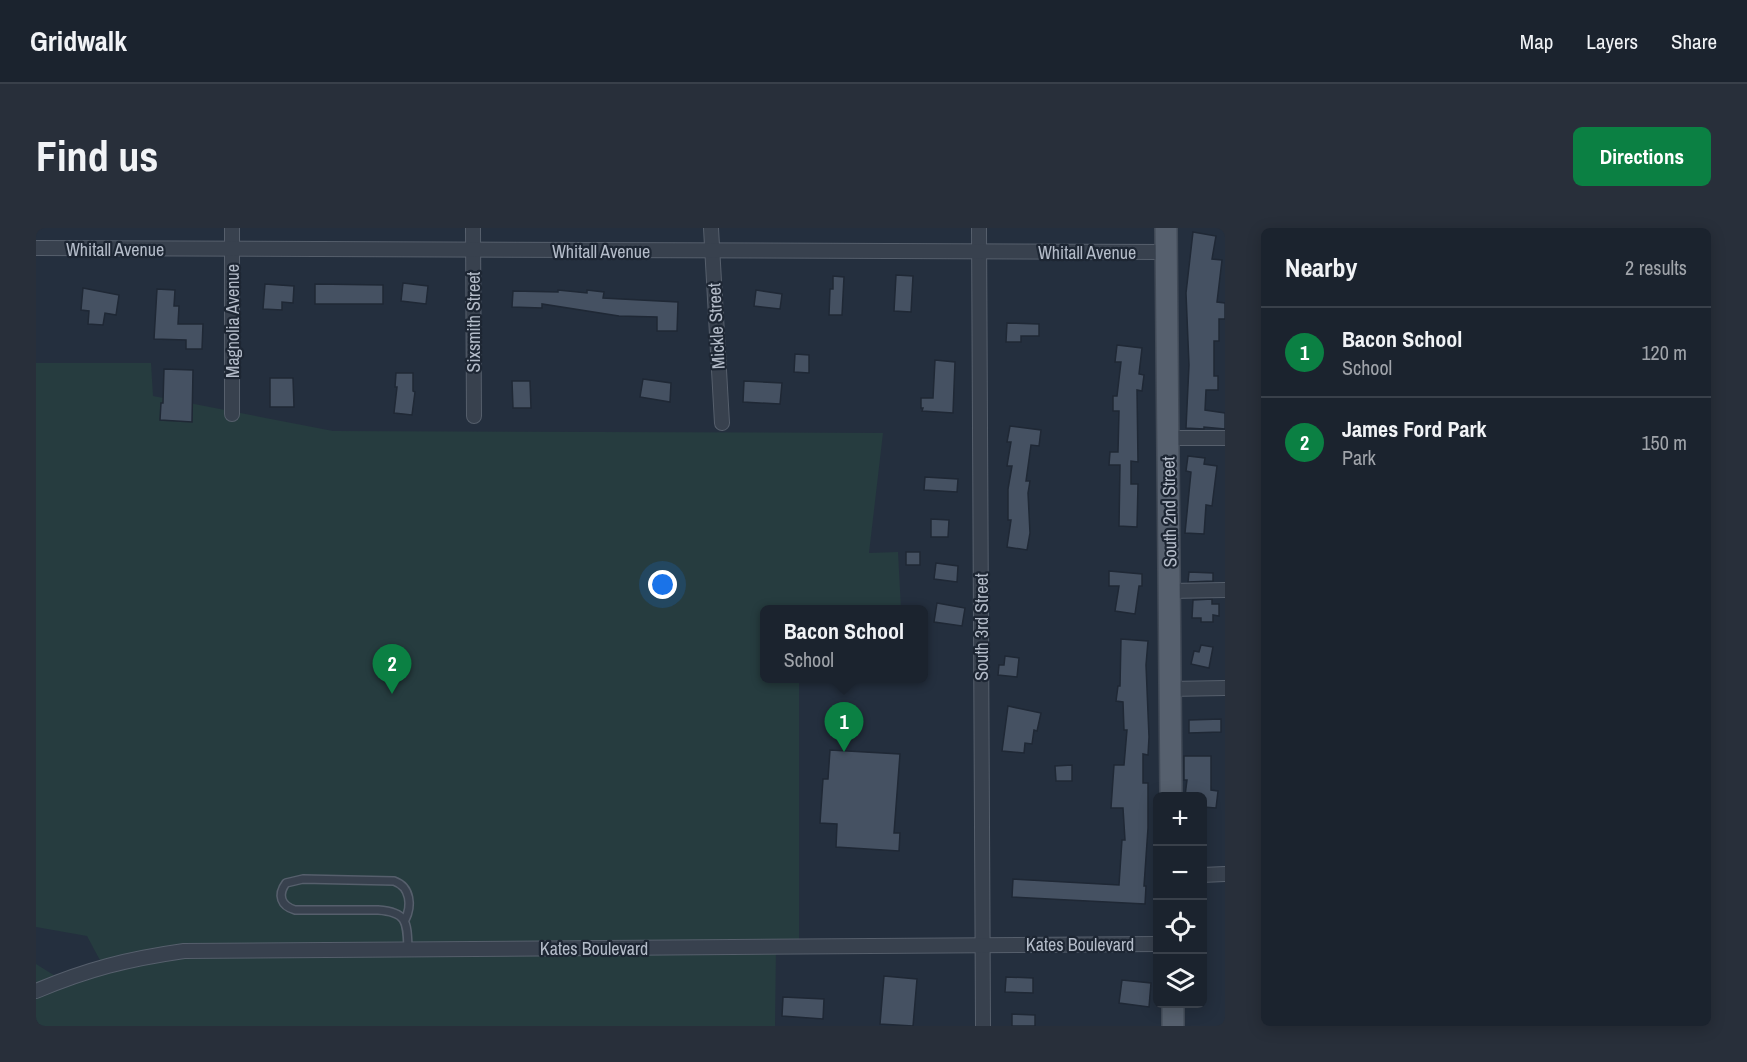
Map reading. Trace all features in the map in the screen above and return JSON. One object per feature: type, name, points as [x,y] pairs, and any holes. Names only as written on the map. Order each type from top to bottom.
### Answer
[{"type":"main road","name":"South 2nd Street","points":[[1166,228],[1171,792]]},
{"type":"main road","points":[[1173,1008],[1173,1026]]},
{"type":"street","name":"Magnolia Avenue","points":[[232,228],[232,414]]},
{"type":"street","name":"Sixsmith Street","points":[[473,228],[474,416]]},
{"type":"street","name":"Mickle Street","points":[[711,228],[722,423]]},
{"type":"street","name":"South 3rd Street","points":[[979,228],[983,1026]]},
{"type":"street","name":"Whitall Avenue","points":[[36,248],[1166,252]]},
{"type":"street","points":[[1168,438],[1225,438]]},
{"type":"street","points":[[1170,591],[1225,590]]},
{"type":"street","points":[[1169,689],[1225,688]]},
{"type":"street","points":[[1207,875],[1225,874]]},
{"type":"street","name":"Kates Boulevard","points":[[36,991],[76,974],[115,963],[184,951],[1153,944]]},
{"type":"lane","points":[[405,920],[387,910],[295,910],[282,903],[280,896],[286,883],[303,879],[401,883],[409,897],[409,913],[405,920],[408,949]]},
{"type":"green space","points":[[36,363],[151,363],[153,396],[333,431],[883,433],[869,553],[898,552],[901,605],[760,605],[760,683],[799,683],[799,946],[776,946],[775,1026],[36,1026],[36,964],[60,979],[102,964],[87,936],[36,927]]},
{"type":"building","points":[[1193,232],[1216,236],[1212,259],[1222,260],[1217,302],[1225,303],[1225,319],[1219,319],[1219,341],[1214,341],[1214,376],[1218,376],[1218,390],[1206,390],[1205,410],[1225,413],[1225,429],[1186,428],[1189,365],[1186,293]]},
{"type":"building","points":[[896,275],[913,276],[911,312],[894,311]]},
{"type":"building","points":[[833,276],[844,277],[842,315],[829,315]]},
{"type":"building","points":[[403,283],[428,286],[426,304],[401,301]]},
{"type":"building","points":[[265,284],[294,286],[293,303],[282,302],[282,310],[263,309]]},
{"type":"building","points":[[315,284],[383,285],[383,304],[315,304]]},
{"type":"building","points":[[83,288],[119,295],[116,315],[105,313],[103,325],[88,324],[89,311],[81,310]]},
{"type":"building","points":[[157,289],[175,290],[174,306],[179,306],[178,324],[203,324],[202,349],[186,349],[186,340],[154,339]]},
{"type":"building","points":[[558,290],[604,292],[603,298],[678,302],[677,331],[657,331],[657,317],[619,316],[542,304],[542,308],[512,307],[513,291],[558,292]]},
{"type":"building","points":[[756,290],[782,294],[780,309],[754,306]]},
{"type":"building","points":[[1007,323],[1039,324],[1039,336],[1021,336],[1021,342],[1006,342]]},
{"type":"building","points":[[1117,345],[1142,348],[1139,374],[1144,375],[1142,391],[1137,390],[1138,462],[1131,461],[1131,484],[1138,484],[1137,527],[1119,526],[1120,465],[1109,465],[1110,452],[1118,452],[1119,411],[1113,411],[1113,396],[1117,396],[1121,362],[1115,362]]},
{"type":"building","points":[[795,354],[809,355],[809,373],[794,372]]},
{"type":"building","points":[[935,360],[955,362],[953,413],[922,411],[921,398],[933,398]]},
{"type":"building","points":[[164,369],[193,370],[192,422],[160,420]]},
{"type":"building","points":[[396,373],[413,373],[413,391],[415,392],[412,415],[394,413]]},
{"type":"building","points":[[270,378],[293,378],[294,407],[270,407]]},
{"type":"building","points":[[643,379],[671,383],[670,402],[640,397]]},
{"type":"building","points":[[512,381],[530,381],[531,408],[513,408]]},
{"type":"building","points":[[744,381],[782,383],[780,404],[743,402]]},
{"type":"building","points":[[1010,426],[1041,430],[1039,446],[1031,445],[1026,481],[1030,481],[1028,493],[1030,533],[1027,550],[1007,547],[1011,520],[1008,520],[1008,489],[1012,466],[1007,466],[1011,442],[1007,442]]},
{"type":"building","points":[[1188,456],[1205,458],[1204,464],[1217,466],[1212,506],[1206,505],[1204,534],[1185,533],[1191,472],[1186,471]]},
{"type":"building","points":[[925,477],[958,479],[957,492],[924,490]]},
{"type":"building","points":[[931,519],[949,520],[948,537],[931,537]]},
{"type":"building","points":[[906,552],[920,552],[920,565],[906,565]]},
{"type":"building","points":[[936,563],[958,566],[957,582],[934,579]]},
{"type":"building","points":[[1109,571],[1142,574],[1142,586],[1139,586],[1135,614],[1115,611],[1119,586],[1109,586]]},
{"type":"building","points":[[1189,572],[1213,573],[1213,581],[1188,582]]},
{"type":"building","points":[[1212,599],[1212,604],[1219,604],[1219,616],[1213,615],[1213,622],[1201,622],[1201,618],[1192,618],[1193,600]]},
{"type":"building","points":[[937,603],[965,608],[962,626],[934,622]]},
{"type":"building","points":[[1121,639],[1148,641],[1146,665],[1149,737],[1148,755],[1143,754],[1143,783],[1148,783],[1145,904],[1012,897],[1013,879],[1119,885],[1122,840],[1125,840],[1123,808],[1111,808],[1114,765],[1124,765],[1127,730],[1124,730],[1123,702],[1116,701],[1118,686],[1120,686]]},
{"type":"building","points":[[1201,645],[1213,647],[1209,668],[1191,664],[1194,651],[1199,652]]},
{"type":"building","points":[[1005,656],[1019,658],[1017,677],[998,675],[999,665],[1004,665]]},
{"type":"building","points":[[1008,706],[1041,713],[1037,731],[1034,730],[1032,744],[1025,743],[1024,753],[1002,751]]},
{"type":"building","points":[[1221,719],[1221,732],[1189,733],[1189,720]]},
{"type":"building","points":[[830,750],[900,754],[894,833],[900,833],[899,851],[836,847],[837,824],[820,823],[823,779],[828,779]]},
{"type":"building","points":[[1184,756],[1211,756],[1211,790],[1218,791],[1216,808],[1207,807],[1207,792],[1186,792],[1187,780],[1184,780]]},
{"type":"building","points":[[1072,765],[1072,781],[1056,781],[1055,766]]},
{"type":"building","points":[[884,976],[917,979],[913,1026],[880,1024]]},
{"type":"building","points":[[1006,977],[1033,978],[1033,993],[1005,992]]},
{"type":"building","points":[[1122,980],[1151,983],[1149,1007],[1119,1003]]},
{"type":"building","points":[[783,997],[824,999],[823,1019],[782,1016]]},
{"type":"building","points":[[1012,1014],[1035,1015],[1035,1026],[1012,1026]]},
{"type":"place","name":"James Ford Park","points":[[392,694]]},
{"type":"place","name":"Bacon School","points":[[844,752]]}]
